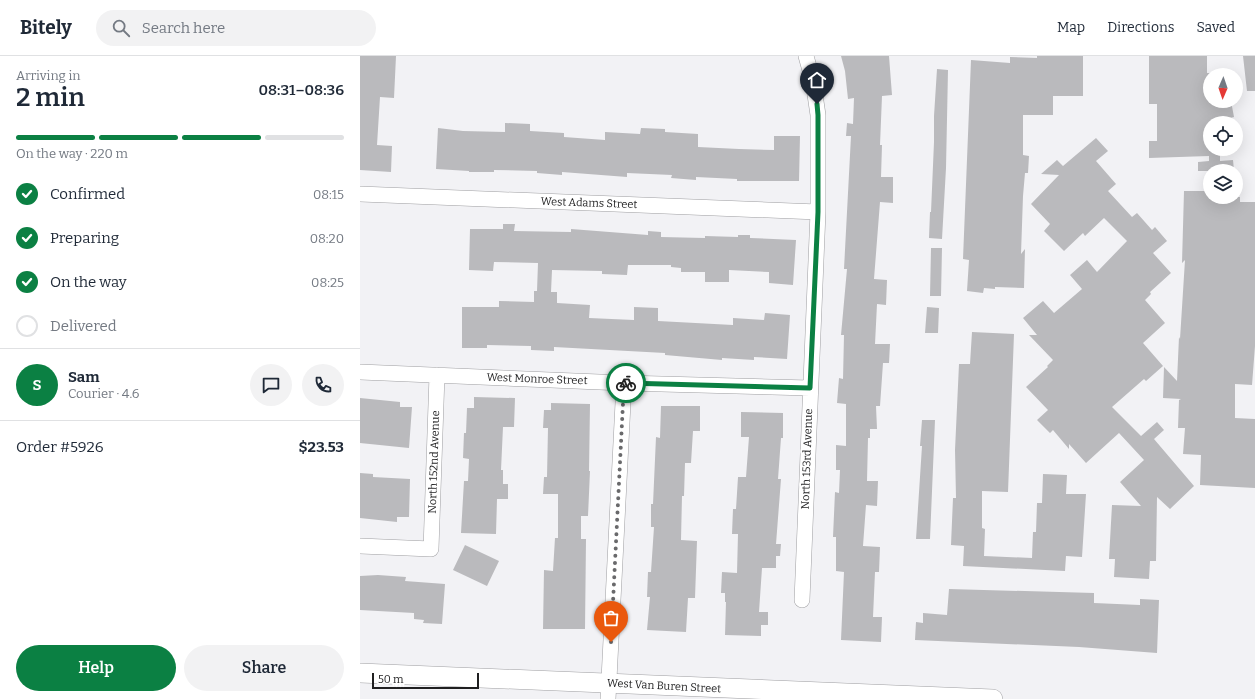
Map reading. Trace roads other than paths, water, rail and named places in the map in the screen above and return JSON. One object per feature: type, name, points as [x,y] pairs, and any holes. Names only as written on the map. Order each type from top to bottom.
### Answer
[{"type":"main road","name":"West Van Buren Street","points":[[360,673],[608,691],[993,699]]},
{"type":"street","name":"North 153rd Avenue","points":[[802,600],[818,212],[818,115],[813,81],[806,56]]},
{"type":"street","name":"West Adams Street","points":[[360,194],[818,212]]},
{"type":"street","name":"West Monroe Street","points":[[360,372],[624,383],[810,388]]},
{"type":"street","name":"North 152nd Avenue","points":[[360,546],[431,549],[437,375]]},
{"type":"street","points":[[608,691],[624,383]]}]
